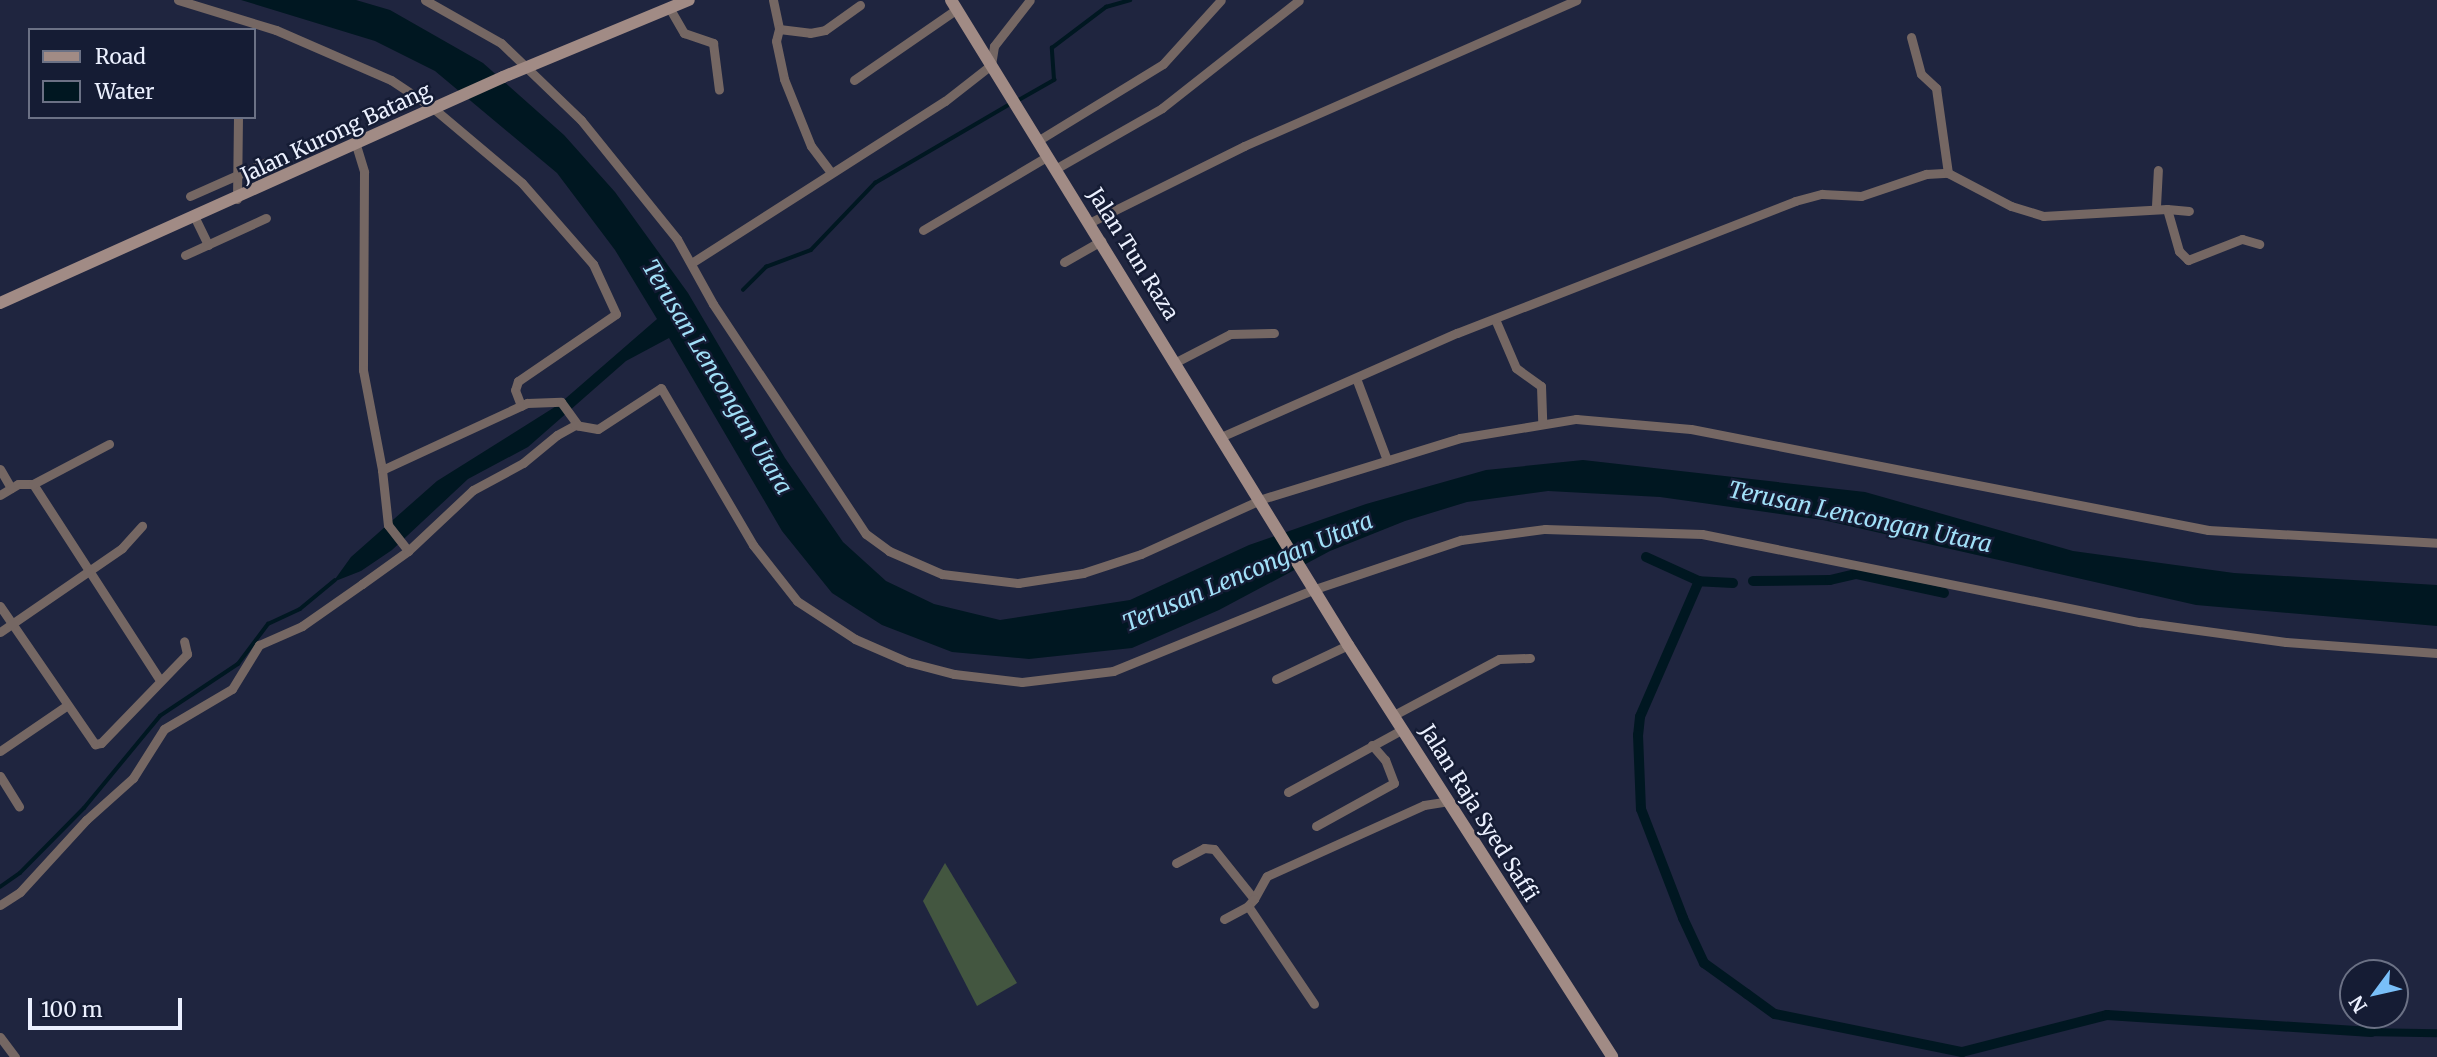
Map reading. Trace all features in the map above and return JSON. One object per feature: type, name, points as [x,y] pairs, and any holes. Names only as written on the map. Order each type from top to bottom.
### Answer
[{"type":"main road","name":"Jalan Kurong Batang","points":[[0,303],[237,200],[437,106],[689,0]]},
{"type":"main road","name":"Jalan Tun Raza","points":[[954,4],[1314,586]]},
{"type":"main road","name":"Jalan Raja Syed Saffi","points":[[1314,586],[1348,645],[1612,1057]]},
{"type":"street","points":[[178,0],[276,30],[346,58],[437,106],[522,183],[593,264],[617,309],[614,316],[518,381],[515,390],[521,405]]},
{"type":"street","points":[[425,0],[500,43],[529,66],[581,120],[693,262],[713,304],[856,521],[875,542],[921,567],[985,582],[1035,582],[1072,575],[1141,554],[1262,499],[1387,460],[1460,438],[1542,422],[1576,419],[1691,429],[2208,530],[2437,543]]},
{"type":"street","points":[[773,0],[779,29],[776,41],[784,79],[811,146],[830,171]]},
{"type":"street","points":[[693,262],[830,171],[945,101],[991,65],[993,46],[1030,0]]},
{"type":"street","points":[[1039,140],[1163,64],[1221,0]]},
{"type":"street","points":[[1057,168],[1162,108],[1299,0]]},
{"type":"street","points":[[1091,222],[1244,146],[1576,0]]},
{"type":"street","points":[[854,79],[954,4]]},
{"type":"street","points":[[779,29],[825,30],[860,5]]},
{"type":"street","points":[[670,9],[684,33],[713,43],[719,90]]},
{"type":"street","points":[[1911,37],[1921,74],[1936,88],[1948,173]]},
{"type":"street","points":[[237,200],[239,119]]},
{"type":"street","points":[[356,145],[364,172],[363,370],[382,470],[388,525],[406,548]]},
{"type":"street","points":[[923,230],[1048,156]]},
{"type":"street","points":[[190,196],[269,162]]},
{"type":"street","points":[[2156,206],[2158,170]]},
{"type":"street","points":[[1223,436],[1495,319],[1795,201],[1822,194],[1861,195],[1926,174],[1948,173],[2011,206],[2043,216],[2156,206],[2189,211]]},
{"type":"street","points":[[2167,209],[2179,251],[2188,260],[2242,239],[2259,244]]},
{"type":"street","points":[[195,218],[208,245]]},
{"type":"street","points":[[185,255],[266,218]]},
{"type":"street","points":[[1064,262],[1101,241]]},
{"type":"street","points":[[1495,319],[1517,368],[1541,386],[1542,422]]},
{"type":"street","points":[[1176,362],[1230,334],[1261,337],[1273,333]]},
{"type":"street","points":[[1356,378],[1387,460]]},
{"type":"street","points":[[0,905],[30,883],[86,820],[133,778],[164,729],[232,690],[259,645],[302,626],[406,548],[473,490],[504,475],[548,441],[578,425],[598,429],[664,389],[753,545],[797,601],[855,639],[908,662],[954,674],[1022,682],[1113,671],[1314,586],[1461,540],[1502,532],[1628,529],[1742,541],[2023,600],[2213,634],[2437,653]]},
{"type":"street","points":[[382,470],[521,405],[561,402],[578,425]]},
{"type":"street","points":[[0,495],[11,488],[33,484],[109,444]]},
{"type":"street","points":[[0,469],[11,488]]},
{"type":"street","points":[[33,484],[159,679]]},
{"type":"street","points":[[0,632],[122,548],[142,526]]},
{"type":"street","points":[[0,606],[89,739],[101,743],[159,679],[187,654],[184,641]]},
{"type":"street","points":[[1276,680],[1348,645]]},
{"type":"street","points":[[1394,715],[1490,663],[1513,655],[1530,657]]},
{"type":"street","points":[[0,751],[66,706]]},
{"type":"street","points":[[1288,792],[1403,729]]},
{"type":"street","points":[[1316,826],[1394,783],[1385,760],[1373,745]]},
{"type":"street","points":[[0,776],[19,806]]},
{"type":"street","points":[[1224,919],[1251,902],[1267,876],[1424,805],[1449,801]]},
{"type":"street","points":[[1176,863],[1204,848],[1214,849],[1251,902],[1314,1004]]},
{"type":"street","points":[[0,1037],[15,1057]]},
{"type":"green space","points":[[945,863],[1017,983],[977,1006],[923,901]]},
{"type":"water","name":"Terusan Lencongan Utara","points":[[241,0],[356,0],[390,10],[483,63],[564,135],[615,192],[688,293],[785,458],[843,542],[886,581],[934,604],[1000,620],[1130,600],[1249,545],[1366,504],[1486,470],[1583,460],[1865,492],[2073,551],[2234,573],[2437,585],[2437,626],[2196,605],[1823,520],[1660,497],[1548,491],[1467,502],[1405,521],[1330,551],[1219,610],[1132,648],[1029,659],[952,652],[882,625],[832,593],[782,531],[669,338],[626,361],[528,447],[468,479],[392,550],[361,571],[333,582],[351,557],[437,481],[558,405],[657,319],[615,250],[557,173],[435,71],[375,41]]},
{"type":"water","points":[[2360,1029],[2437,1029],[2437,1037],[2360,1036]]},
{"type":"waterway","points":[[1017,101],[1054,80],[1052,48],[1106,7],[1130,0]]},
{"type":"waterway","points":[[743,290],[766,267],[811,250],[875,183],[1010,104]]},
{"type":"waterway","points":[[1646,557],[1699,581]]},
{"type":"waterway","points":[[1753,581],[1830,580],[1857,574],[1944,593]]},
{"type":"waterway","points":[[0,887],[20,873],[84,808],[160,716],[238,664],[268,624],[300,609],[335,580]]},
{"type":"waterway","points":[[1733,583],[1699,581],[1640,717],[1638,735],[1641,809],[1683,918],[1704,963],[1775,1014],[1962,1052],[2107,1015],[2371,1032]]}]
